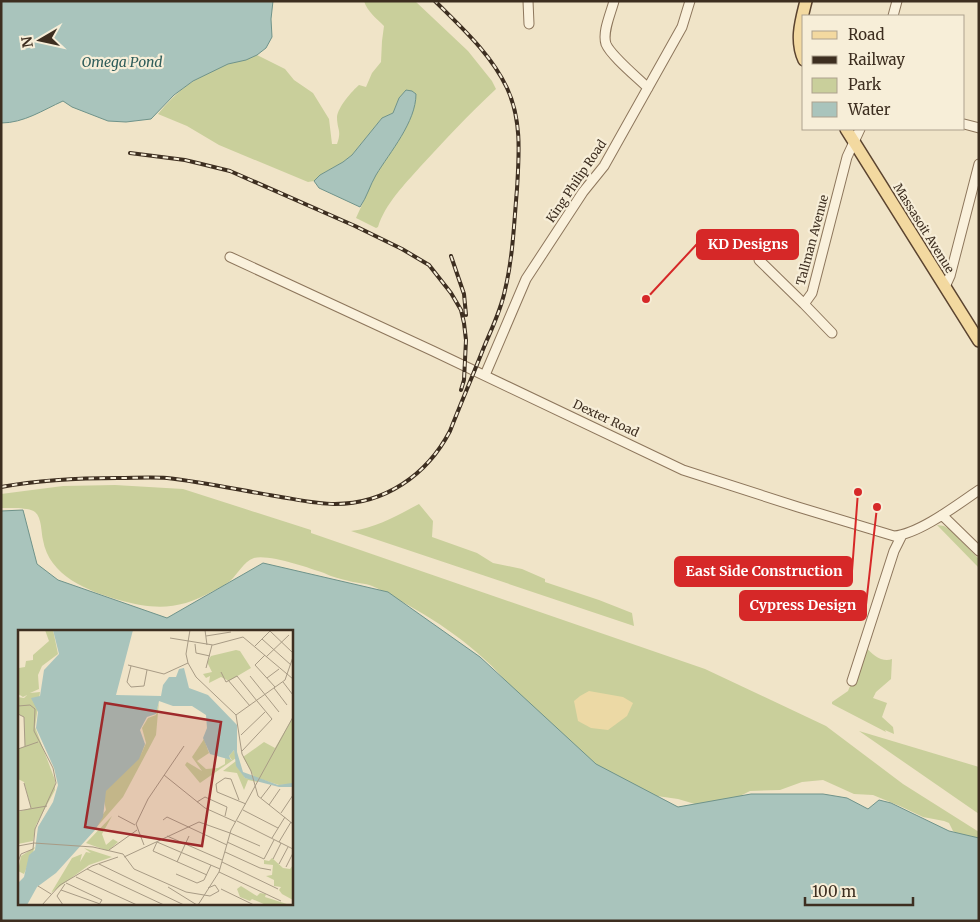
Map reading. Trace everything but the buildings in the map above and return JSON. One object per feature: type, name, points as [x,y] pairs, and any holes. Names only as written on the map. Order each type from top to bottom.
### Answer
[{"type":"main road","points":[[803,15],[806,1]]},
{"type":"main road","points":[[802,23],[799,39],[802,55]]},
{"type":"main road","name":"Massasoit Avenue","points":[[847,130],[979,341]]},
{"type":"street","points":[[528,1],[529,24]]},
{"type":"street","points":[[614,1],[606,31],[606,44],[612,53],[648,88]]},
{"type":"street","name":"King Philip Road","points":[[485,375],[526,279],[583,192],[603,168],[682,27],[690,1]]},
{"type":"street","points":[[893,15],[897,1]]},
{"type":"street","points":[[965,124],[979,128]]},
{"type":"street","name":"Tallman Avenue","points":[[832,332],[804,304],[812,293],[846,157],[860,130]]},
{"type":"street","points":[[945,286],[950,276],[979,164]]},
{"type":"street","name":"Dexter Road","points":[[230,257],[632,444],[683,470],[877,531],[894,536],[902,535]]},
{"type":"street","points":[[759,260],[804,304]]},
{"type":"street","points":[[852,681],[894,551],[902,535],[942,515],[979,490]]},
{"type":"street","points":[[942,515],[979,551]]},
{"type":"green space","points":[[364,1],[415,1],[468,51],[492,81],[496,89],[457,127],[402,187],[385,210],[378,227],[376,228],[356,218],[375,176],[403,133],[416,100],[399,98],[393,113],[382,118],[352,155],[320,175],[314,181],[308,182],[219,145],[187,126],[158,114],[172,98],[198,78],[227,64],[257,55],[285,69],[294,80],[313,93],[329,119],[332,144],[337,144],[339,133],[337,117],[340,109],[349,95],[359,85],[366,87],[372,73],[381,62],[384,26],[365,5]]},
{"type":"green space","points":[[115,485],[183,489],[311,530],[311,533],[705,669],[826,726],[903,784],[979,832],[979,840],[958,834],[953,831],[949,823],[944,821],[923,817],[873,795],[854,794],[823,780],[802,782],[780,790],[750,791],[742,795],[823,794],[637,816],[490,664],[443,626],[409,605],[374,587],[336,578],[289,562],[261,557],[247,562],[230,581],[217,589],[178,605],[156,607],[132,603],[83,587],[53,563],[47,553],[40,521],[35,512],[24,509],[1,508],[1,494],[63,486]],"holes":[[[657,796],[695,804],[678,807]]]},
{"type":"green space","points":[[419,504],[433,521],[432,537],[477,553],[493,563],[522,569],[545,579],[545,582],[632,613],[634,626],[351,531],[377,524]]},
{"type":"green space","points":[[937,525],[949,529],[979,559],[979,568]]},
{"type":"green space","points":[[866,647],[878,658],[892,659],[891,679],[876,692],[873,698],[887,703],[882,717],[893,727],[894,734],[885,730],[886,732],[832,704],[832,702],[848,691]]},
{"type":"green space","points":[[859,731],[979,767],[979,814]]},
{"type":"sand","points":[[589,691],[623,697],[633,703],[627,716],[608,730],[591,728],[578,721],[574,701]]},
{"type":"water","name":"Omega Pond","points":[[1,1],[273,1],[272,37],[266,48],[257,55],[246,60],[228,64],[193,81],[174,95],[151,119],[126,122],[108,121],[72,107],[63,101],[18,121],[1,123]]},
{"type":"water","points":[[406,90],[416,94],[412,115],[376,175],[360,207],[319,188],[314,181],[320,175],[352,155],[382,118],[393,113],[399,98]]},
{"type":"water","points":[[23,510],[37,564],[58,580],[167,618],[263,563],[388,592],[480,657],[596,764],[678,807],[751,794],[823,794],[847,798],[868,809],[879,800],[891,803],[949,831],[979,838],[979,921],[1,921],[1,511]]},
{"type":"railway","points":[[1,487],[74,479],[167,478],[305,501],[335,504],[353,503],[387,493],[403,484],[429,461],[441,447],[450,431],[496,319],[503,297],[508,278],[513,240],[519,151],[515,112],[507,88],[493,64],[475,42],[435,1]]},
{"type":"railway","points":[[130,153],[185,160],[230,171],[355,226],[402,249],[429,265],[451,293],[461,310],[466,340],[464,380],[461,390]]},
{"type":"railway","points":[[451,256],[464,294],[466,315]]},
{"type":"place","name":"KD Designs","points":[[646,299]]},
{"type":"place","name":"East Side Construction","points":[[858,492]]},
{"type":"place","name":"Cypress Design","points":[[877,507]]}]
